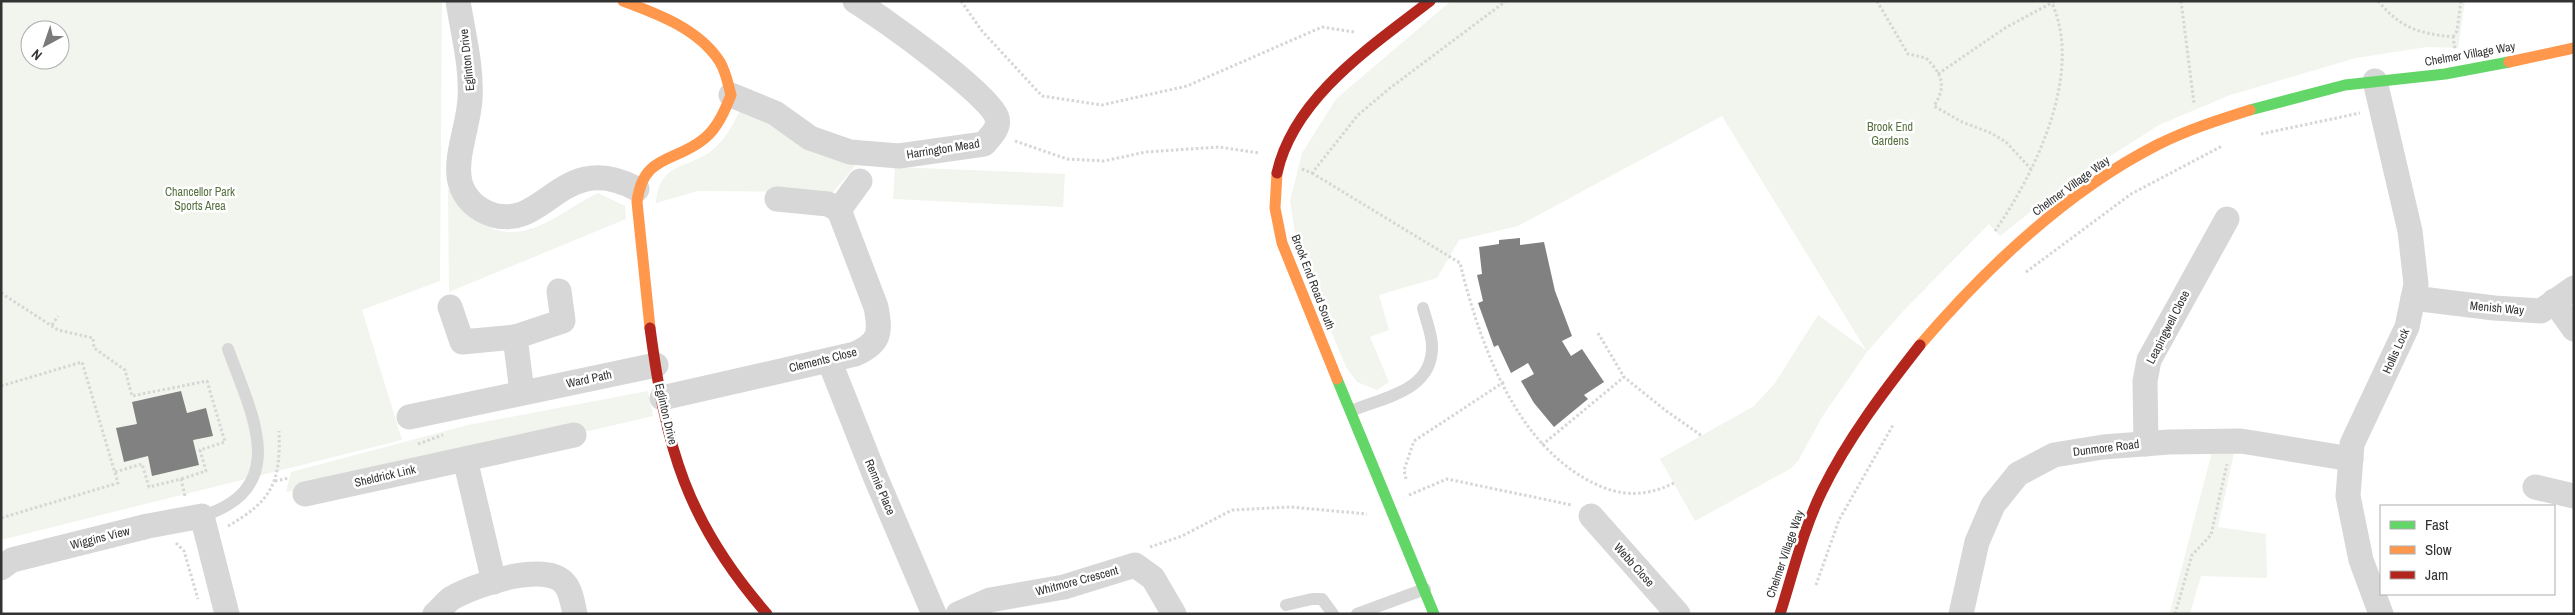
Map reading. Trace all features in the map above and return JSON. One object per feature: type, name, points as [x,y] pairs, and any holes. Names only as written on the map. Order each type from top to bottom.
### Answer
[{"type":"street","name":"Eglinton Drive","points":[[458,1],[467,39],[470,98],[467,130],[460,159],[460,179],[464,195],[476,207],[494,215],[513,215],[531,210],[581,179],[595,176],[608,177],[637,189],[656,365],[667,425],[682,476],[700,521],[726,562],[767,614]]},
{"type":"street","points":[[623,1],[653,12],[707,46],[721,63],[731,96],[719,123],[704,138],[684,151],[655,164],[637,189]]},
{"type":"street","name":"Harrington Mead","points":[[731,96],[754,103],[775,113],[810,138],[850,152],[899,156],[984,144],[994,134],[998,120],[993,109],[954,73],[855,1]]},
{"type":"street","name":"Brook End Road South","points":[[1430,1],[1326,90],[1291,134],[1280,160],[1275,184],[1274,203],[1281,236],[1434,614]]},
{"type":"street","name":"Chelmer Village Way","points":[[1780,614],[1803,538],[1823,489],[1862,423],[1915,350],[1964,296],[2005,256],[2090,186],[2147,150],[2197,129],[2271,105],[2343,86],[2458,72],[2574,48]]},
{"type":"street","name":"Hollis Lock","points":[[2375,81],[2410,231],[2416,284],[2407,327],[2352,444],[2348,496],[2361,560],[2381,614]]},
{"type":"street","points":[[777,199],[828,204],[839,210],[860,181]]},
{"type":"street","name":"Clements Close","points":[[662,398],[855,354],[868,348],[877,337],[879,324],[876,307],[839,210]]},
{"type":"street","name":"Leapingwell Close","points":[[2146,444],[2145,381],[2148,360],[2227,219]]},
{"type":"street","points":[[450,307],[462,342],[515,336],[563,321],[559,291]]},
{"type":"street","points":[[2564,295],[2574,329]]},
{"type":"street","name":"Menish Way","points":[[2413,298],[2494,308],[2541,311],[2564,295]]},
{"type":"street","points":[[515,336],[522,392]]},
{"type":"street","name":"Rennie Place","points":[[829,360],[875,476],[934,614]]},
{"type":"street","name":"Ward Path","points":[[409,417],[656,365]]},
{"type":"street","name":"Sheldrick Link","points":[[305,494],[574,435]]},
{"type":"street","name":"Dunmore Road","points":[[1961,614],[1978,542],[1993,505],[2018,474],[2054,455],[2103,447],[2232,441],[2292,448],[2351,459]]},
{"type":"street","points":[[465,459],[494,582]]},
{"type":"street","points":[[2535,486],[2574,496]]},
{"type":"street","name":"Webb Close","points":[[1591,516],[1678,614]]},
{"type":"street","points":[[195,518],[227,614]]},
{"type":"street","name":"Wiggins View","points":[[1,568],[12,560],[148,526],[195,518]]},
{"type":"street","name":"Whitmore Crescent","points":[[958,614],[990,600],[1064,587],[1135,565],[1153,578],[1174,614]]},
{"type":"street","points":[[435,614],[452,598],[474,588],[536,573],[554,576],[566,584],[575,614]]},
{"type":"lane","points":[[1351,411],[1413,387],[1428,371],[1432,346],[1423,308]]},
{"type":"lane","points":[[195,518],[222,510],[239,498],[256,476],[259,456],[258,437],[228,349]]},
{"type":"lane","points":[[1357,614],[1425,589]]},
{"type":"lane","points":[[1286,605],[1312,599],[1322,600],[1333,614]]},
{"type":"path","points":[[961,1],[982,31],[1042,96],[1102,105],[1186,86],[1322,27],[1362,33]]},
{"type":"path","points":[[1312,173],[1358,115],[1390,88],[1506,1]]},
{"type":"path","points":[[1877,1],[1908,54],[1926,58],[1942,81],[1942,94],[1934,106],[1962,122],[1991,133],[2006,142],[2031,169]]},
{"type":"path","points":[[1938,74],[2005,28],[2053,1],[2062,44],[2058,91],[2042,149],[2013,204],[1990,237]]},
{"type":"path","points":[[2181,1],[2197,129]]},
{"type":"path","points":[[2378,1],[2398,22],[2410,29],[2452,37]]},
{"type":"path","points":[[2458,72],[2452,37],[2457,31],[2461,1]]},
{"type":"path","points":[[2254,135],[2366,112],[2381,107]]},
{"type":"path","points":[[994,134],[1067,159],[1104,161],[1146,152],[1219,147],[1251,150],[1312,173],[1460,263],[1472,308],[1490,359],[1504,382],[1509,396],[1542,444],[1570,470],[1597,486],[1628,495],[1660,490],[1674,483]]},
{"type":"path","points":[[2023,274],[2132,194],[2227,144]]},
{"type":"path","points":[[1,293],[58,330],[93,338],[94,348],[125,370],[132,396],[207,381],[225,442],[200,450],[206,471],[149,488],[142,464],[115,472]]},
{"type":"path","points":[[52,326],[58,316]]},
{"type":"path","points":[[1598,333],[1624,377],[1665,410],[1702,436]]},
{"type":"path","points":[[1,386],[82,362],[118,484],[1,518]]},
{"type":"path","points":[[1542,444],[1624,377]]},
{"type":"path","points":[[1410,495],[1404,470],[1414,441],[1504,382]]},
{"type":"path","points":[[1812,594],[1839,520],[1896,419]]},
{"type":"path","points":[[223,529],[254,512],[275,481],[279,469],[279,431]]},
{"type":"path","points":[[2175,614],[2192,555],[2211,535],[2232,441]]},
{"type":"path","points":[[181,479],[195,518]]},
{"type":"path","points":[[1141,550],[1182,536],[1232,510],[1291,507],[1362,515],[1391,508],[1410,495],[1447,479],[1579,506],[1591,516]]},
{"type":"path","points":[[172,538],[184,551],[199,605]]},
{"type":"green space","name":"Chancellor Park Sports Area","points":[[1,1],[442,1],[440,281],[362,310],[402,440],[1,540]]},
{"type":"green space","name":"Brook End Gardens","points":[[1451,1],[2465,1],[2458,48],[2427,47],[2356,58],[2230,95],[2159,125],[2062,187],[2000,236],[1989,224],[1906,308],[1867,352],[1822,417],[1798,461],[1790,469],[1695,521],[1660,459],[1754,406],[1775,383],[1818,315],[1866,350],[1722,116],[1518,226],[1459,240],[1437,278],[1379,295],[1389,330],[1370,337],[1389,382],[1377,390],[1357,382],[1346,367],[1298,252],[1290,201],[1302,153],[1336,99]]},
{"type":"green space","points":[[740,110],[861,159],[833,192],[698,191],[656,203],[658,189],[669,173],[702,157],[716,147],[728,132]]},
{"type":"green space","points":[[895,167],[1065,174],[1063,207],[893,199]]},
{"type":"green space","points":[[448,190],[452,190],[466,213],[479,223],[503,231],[518,232],[532,229],[598,193],[625,206],[626,219],[449,292]]},
{"type":"green space","points":[[648,391],[653,416],[409,473],[286,492],[291,472],[468,425]]},
{"type":"green space","points":[[2212,452],[2234,453],[2218,527],[2266,534],[2267,578],[2201,576],[2190,614],[2170,612]]},
{"type":"building","points":[[1520,238],[1520,245],[1544,242],[1555,291],[1572,336],[1562,341],[1571,356],[1582,349],[1604,382],[1584,395],[1588,399],[1554,427],[1534,403],[1521,381],[1534,374],[1528,363],[1511,373],[1498,345],[1494,347],[1478,303],[1483,301],[1477,275],[1482,274],[1479,247],[1499,244],[1499,240]]},
{"type":"building","points":[[181,391],[187,413],[206,408],[213,436],[193,440],[199,465],[152,476],[148,456],[124,462],[116,428],[137,424],[132,402]]},
{"type":"traffic: fast","points":[[2250,110],[2345,85],[2445,74],[2509,62]]},
{"type":"traffic: fast","points":[[1337,379],[1434,614]]},
{"type":"traffic: slow","points":[[623,1],[664,17],[701,40],[720,62],[731,95],[721,118],[710,134],[694,146],[662,161],[646,175],[640,186],[637,202],[650,328]]},
{"type":"traffic: slow","points":[[2509,62],[2574,48]]},
{"type":"traffic: slow","points":[[1920,345],[1945,316],[2000,260],[2090,185],[2157,145],[2203,126],[2250,110]]},
{"type":"traffic: slow","points":[[1277,173],[1275,208],[1282,243],[1337,379]]},
{"type":"traffic: jam","points":[[1277,173],[1286,146],[1300,120],[1318,97],[1338,75],[1361,55],[1430,1]]},
{"type":"traffic: jam","points":[[650,328],[664,410],[684,481],[717,547],[739,580],[767,614]]},
{"type":"traffic: jam","points":[[1780,614],[1809,521],[1832,471],[1867,415],[1920,345]]}]
